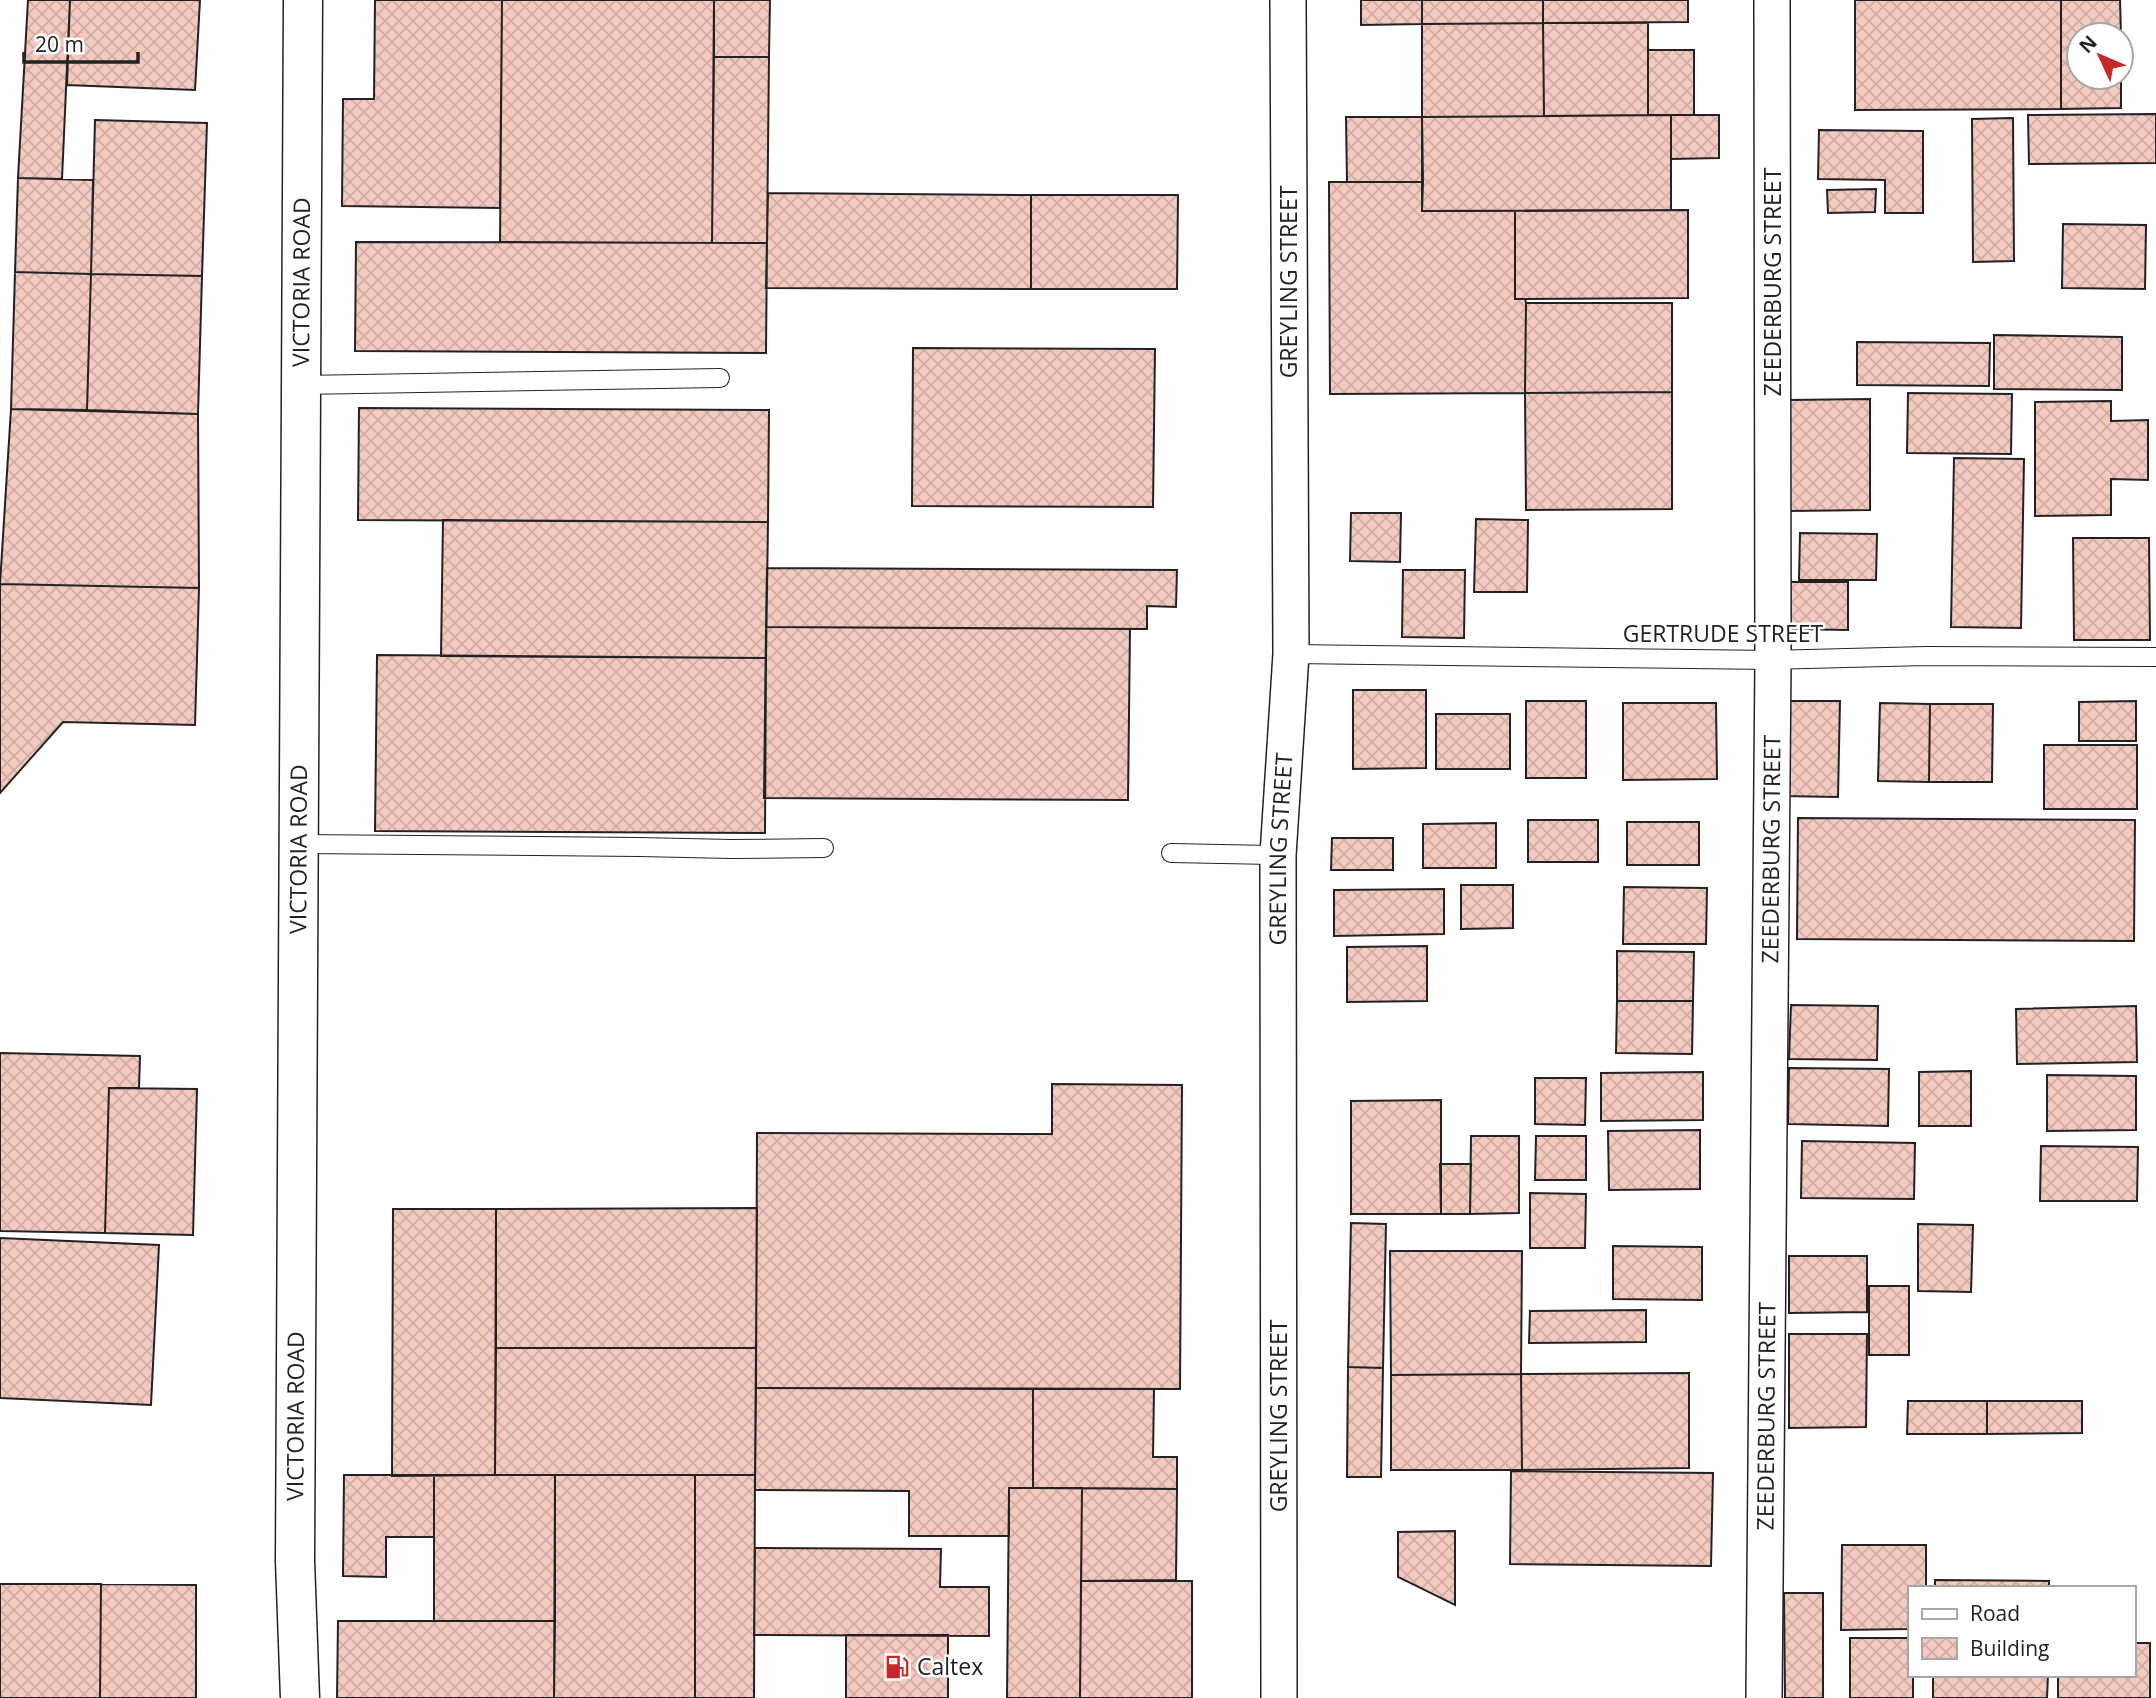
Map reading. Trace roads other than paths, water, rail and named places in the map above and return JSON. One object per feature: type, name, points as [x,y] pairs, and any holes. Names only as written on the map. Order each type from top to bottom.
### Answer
[{"type":"street","name":"VICTORIA ROAD","points":[[300,1698],[295,1561],[303,0]]},
{"type":"street","name":"GREYLING STREET","points":[[1279,1698],[1278,855],[1290,654],[1288,0]]},
{"type":"street","name":"ZEEDERBURG STREET","points":[[1764,1698],[1773,660],[1772,0]]},
{"type":"lane","points":[[301,385],[720,378]]},
{"type":"lane","name":"GERTRUDE STREET","points":[[1290,654],[1773,660],[1926,656],[2156,657]]},
{"type":"lane","points":[[298,844],[824,848]]},
{"type":"lane","points":[[1171,853],[1278,855]]},
{"type":"place","name":"Caltex","points":[[897,1667]]}]
